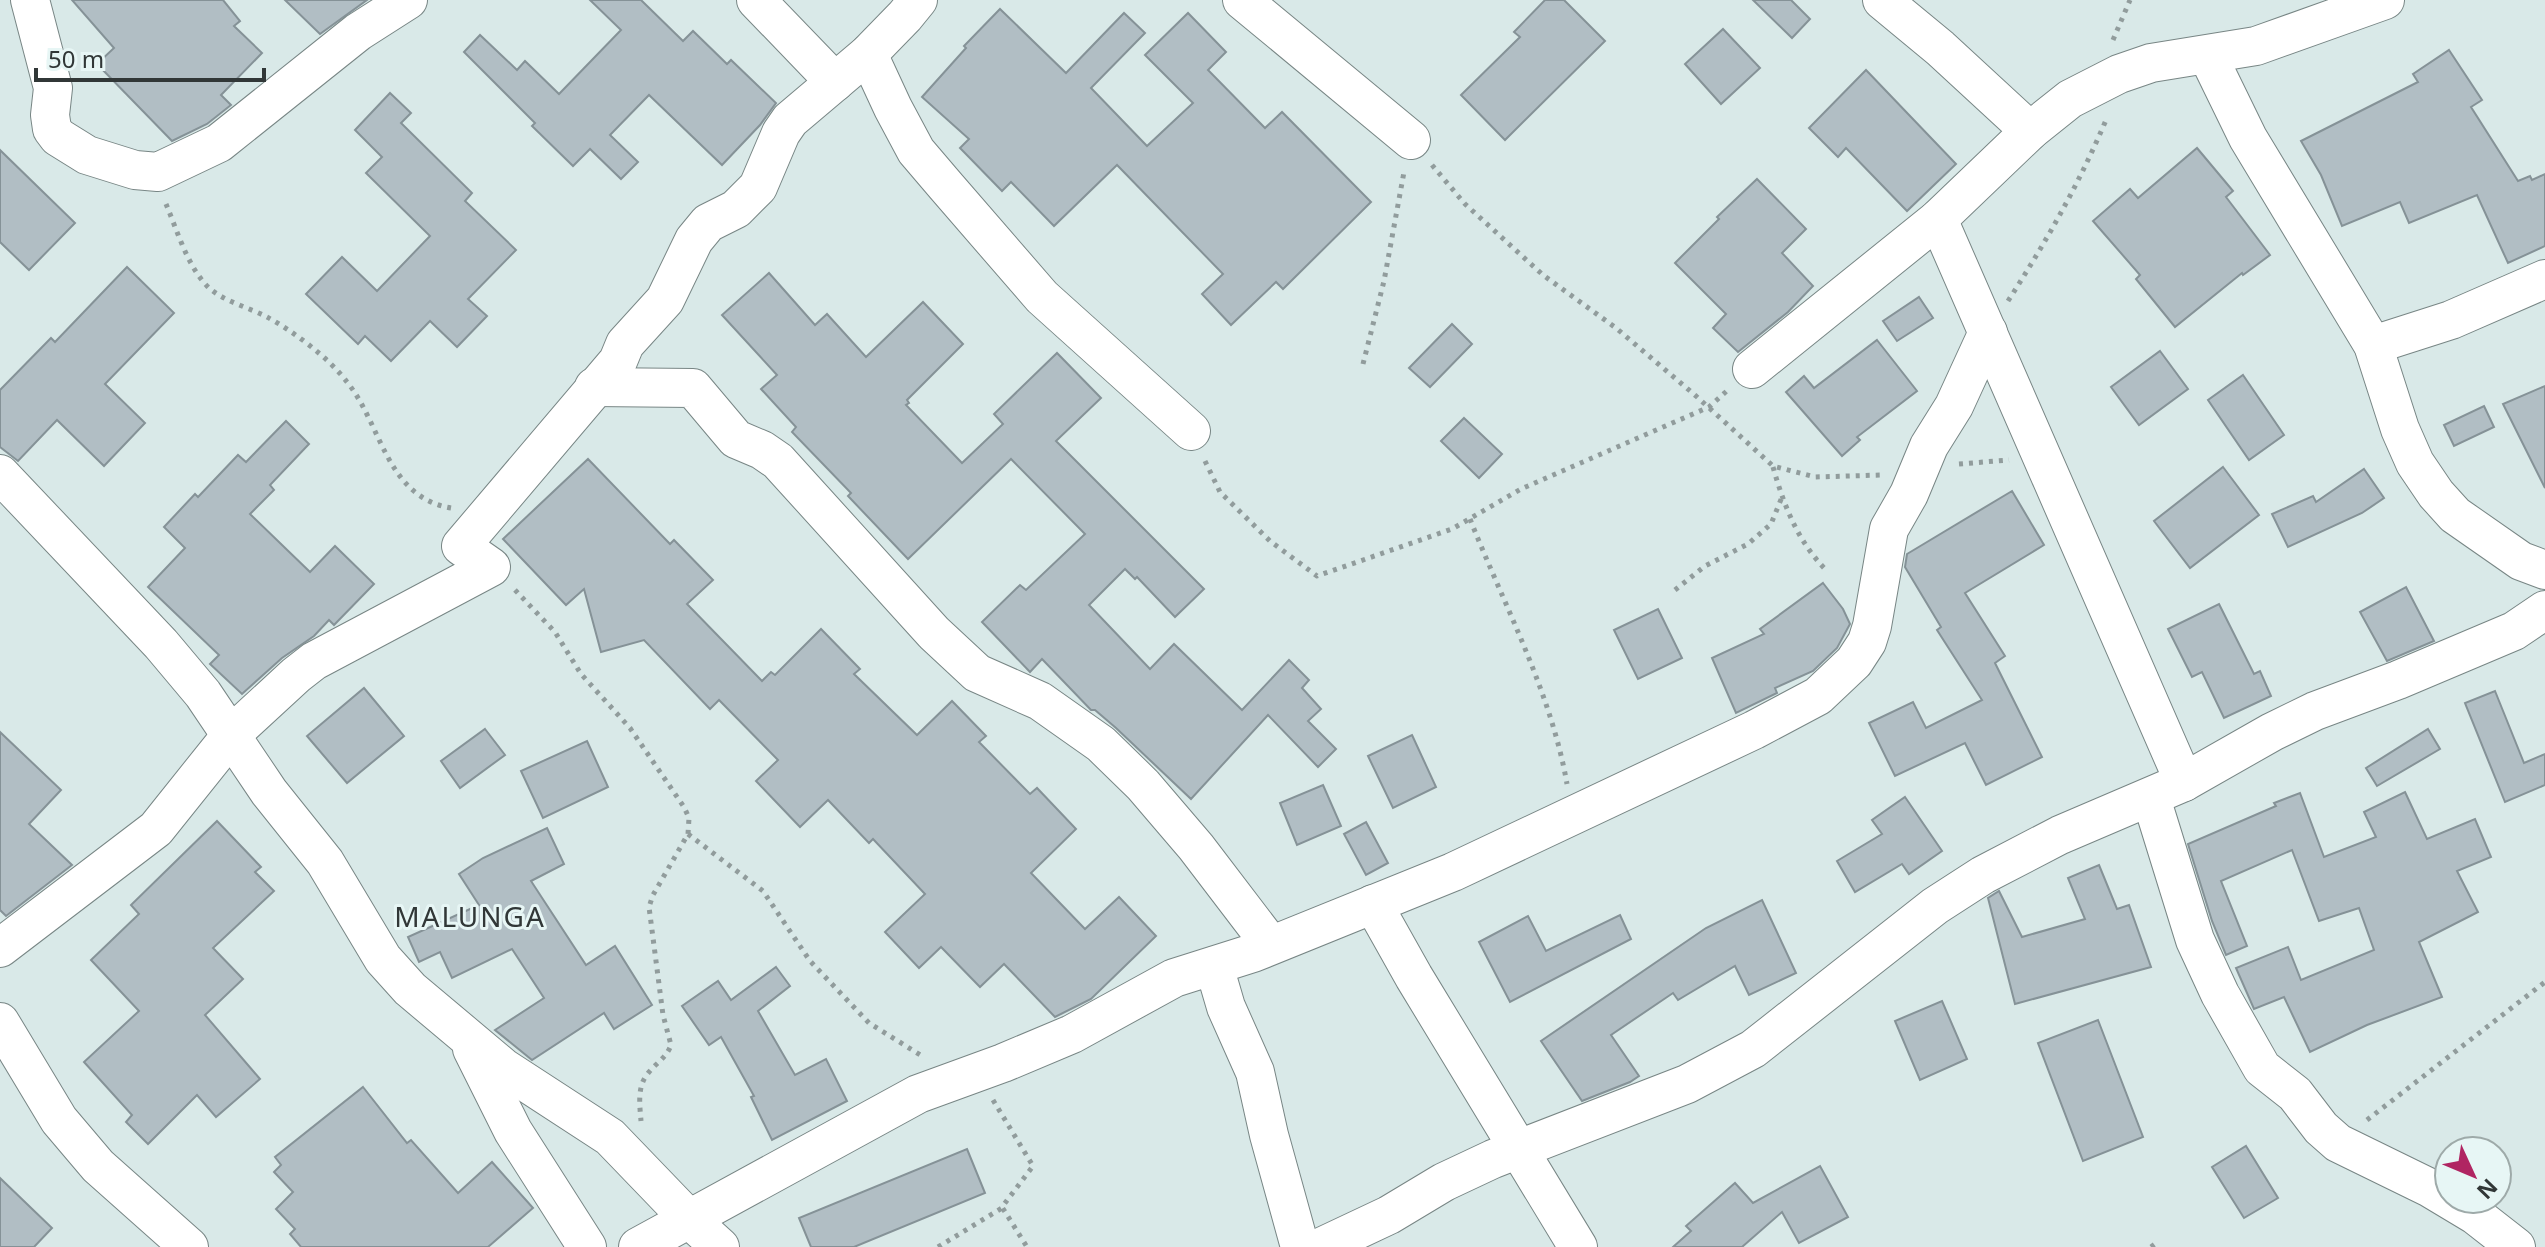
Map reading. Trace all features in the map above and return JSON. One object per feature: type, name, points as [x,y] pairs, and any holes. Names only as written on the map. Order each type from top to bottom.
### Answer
[{"type":"street","points":[[30,0],[53,88],[52,129],[58,137],[87,155],[135,170],[158,172],[219,143],[358,32],[408,0]]},
{"type":"street","points":[[756,0],[835,82]]},
{"type":"street","points":[[0,948],[156,829],[232,734],[314,661],[491,567],[461,546],[618,361],[625,344],[665,300],[694,240],[708,223],[736,209],[748,199],[763,179],[781,133],[790,120],[868,54],[918,0]]},
{"type":"street","points":[[1242,0],[1411,140]]},
{"type":"street","points":[[1882,0],[1940,48],[2030,131]]},
{"type":"street","points":[[1752,369],[1938,219],[2030,131],[2070,99],[2127,71],[2162,61],[2256,46],[2323,10],[2385,0]]},
{"type":"street","points":[[868,54],[916,151],[945,185],[1042,297],[1191,431]]},
{"type":"street","points":[[2208,56],[2248,138],[2373,345],[2400,429],[2415,463],[2455,515],[2521,561],[2545,570]]},
{"type":"street","points":[[1938,219],[2041,457],[2168,790],[2195,940],[2242,1037],[2262,1068],[2295,1094],[2321,1128],[2338,1143],[2430,1188],[2475,1215],[2516,1247]]},
{"type":"street","points":[[2373,345],[2451,320],[2545,279]]},
{"type":"street","points":[[638,1247],[918,1094],[1072,1034],[1174,978],[1253,953],[1453,872],[1818,696],[1846,670],[1867,642],[1889,529],[1909,494],[1929,446],[1954,406],[1988,332]]},
{"type":"street","points":[[594,387],[693,388],[736,439],[762,450],[788,471],[934,633],[977,673],[1040,701],[1101,744],[1143,785],[1196,847],[1270,944]]},
{"type":"street","points":[[0,474],[161,644],[232,734],[269,792],[325,862],[383,959],[410,989],[504,1068],[610,1137],[720,1247]]},
{"type":"street","points":[[1321,1247],[1389,1215],[1444,1182],[1687,1084],[1753,1049],[1935,906],[1983,875],[2060,835],[2168,790],[2315,711],[2514,631],[2545,610]]},
{"type":"street","points":[[1373,904],[1578,1247]]},
{"type":"street","points":[[1214,966],[1226,1007],[1255,1072],[1300,1247]]},
{"type":"street","points":[[0,1022],[59,1120],[98,1166],[189,1247]]},
{"type":"street","points":[[465,1036],[513,1131],[587,1247]]},
{"type":"path","points":[[1988,332],[2043,246],[2083,174],[2127,71]]},
{"type":"path","points":[[1363,364],[1384,281],[1411,140]]},
{"type":"path","points":[[1411,140],[1465,204],[1543,275],[1616,328],[1773,466],[1815,477],[1871,477],[1920,466],[2041,457]]},
{"type":"path","points":[[158,172],[178,233],[207,285],[219,295],[270,319],[333,366],[364,408],[401,480],[414,493],[439,506],[461,510]]},
{"type":"path","points":[[1191,431],[1220,492],[1270,541],[1317,576],[1437,535],[1521,489],[1709,407],[1752,369]]},
{"type":"path","points":[[1773,466],[1786,510],[1812,556],[1827,571]]},
{"type":"path","points":[[1675,590],[1705,566],[1748,544],[1771,524],[1782,497]]},
{"type":"path","points":[[1470,519],[1535,676],[1564,763],[1573,816]]},
{"type":"path","points":[[491,567],[555,632],[581,674],[630,728],[689,818],[688,834],[649,907],[663,1015],[671,1045],[643,1084],[640,1098],[641,1170]]},
{"type":"path","points":[[688,834],[763,891],[810,961],[869,1023],[932,1063],[976,1073],[1033,1166],[1002,1207],[938,1247]]},
{"type":"path","points":[[2338,1143],[2545,982]]},
{"type":"path","points":[[1002,1207],[1027,1247]]},
{"type":"building","points":[[72,0],[223,0],[240,21],[234,26],[262,53],[221,95],[231,105],[207,124],[172,141],[97,64],[114,48]]},
{"type":"building","points":[[285,0],[367,0],[320,34]]},
{"type":"building","points":[[590,0],[641,0],[683,41],[693,31],[727,64],[731,60],[776,103],[722,165],[649,95],[610,135],[638,162],[621,179],[590,149],[573,166],[464,52],[480,35],[517,70],[525,61],[559,94],[621,30]]},
{"type":"building","points":[[1545,0],[1564,0],[1605,41],[1505,140],[1461,95],[1520,37],[1514,32]]},
{"type":"building","points":[[1753,0],[1791,0],[1810,19],[1792,38]]},
{"type":"building","points":[[1000,9],[1066,73],[1124,13],[1145,33],[1091,88],[1147,146],[1193,103],[1145,55],[1188,13],[1226,52],[1208,70],[1265,128],[1282,112],[1371,202],[1283,289],[1276,282],[1231,325],[1202,294],[1223,274],[1117,165],[1054,226],[1011,182],[1002,191],[960,148],[969,139],[922,97]]},
{"type":"building","points":[[1723,29],[1760,68],[1721,104],[1685,64]]},
{"type":"building","points":[[2449,50],[2482,100],[2471,107],[2518,181],[2530,176],[2532,180],[2545,174],[2545,246],[2508,263],[2477,195],[2409,223],[2400,202],[2342,226],[2321,175],[2301,141],[2418,82],[2413,74]]},
{"type":"building","points":[[1866,70],[1956,164],[1907,211],[1846,148],[1838,157],[1809,128]]},
{"type":"building","points":[[390,93],[411,113],[401,123],[472,193],[465,201],[516,250],[468,299],[487,316],[457,347],[430,321],[391,361],[365,336],[358,344],[306,294],[342,257],[377,291],[430,236],[366,173],[382,157],[355,130]]},
{"type":"building","points":[[2197,148],[2233,191],[2226,197],[2270,255],[2242,273],[2175,327],[2136,279],[2140,275],[2093,221],[2130,189],[2138,198]]},
{"type":"building","points":[[0,150],[75,223],[29,270],[0,242]]},
{"type":"building","points":[[1757,179],[1806,229],[1782,253],[1813,286],[1788,312],[1738,352],[1713,328],[1726,314],[1675,263]]},
{"type":"building","points":[[127,267],[174,313],[105,384],[145,423],[104,466],[57,420],[18,461],[0,447],[0,390],[51,338],[55,342]]},
{"type":"building","points":[[769,273],[815,325],[827,314],[866,357],[923,302],[963,344],[907,400],[909,403],[906,405],[962,463],[1003,424],[994,414],[1057,353],[1101,398],[1056,441],[1204,589],[1175,617],[1137,577],[1135,579],[1125,569],[1089,605],[1150,669],[1174,644],[1242,710],[1289,660],[1309,680],[1302,688],[1321,709],[1308,721],[1336,749],[1318,767],[1268,715],[1191,799],[1116,728],[1091,710],[1042,659],[1030,672],[982,622],[1020,585],[1026,590],[1085,534],[1011,459],[908,559],[848,496],[851,493],[792,432],[796,427],[761,389],[777,375],[722,315]]},
{"type":"building","points":[[1919,297],[1933,318],[1897,341],[1883,321]]},
{"type":"building","points":[[1452,324],[1472,344],[1430,387],[1409,368]]},
{"type":"building","points":[[1877,340],[1917,391],[1857,437],[1860,440],[1842,456],[1786,392],[1804,376],[1814,388]]},
{"type":"building","points":[[2160,351],[2188,389],[2139,425],[2111,387]]},
{"type":"building","points":[[2243,375],[2284,435],[2249,460],[2208,400]]},
{"type":"building","points":[[2545,386],[2545,488],[2503,404]]},
{"type":"building","points":[[2484,406],[2494,427],[2454,446],[2444,425]]},
{"type":"building","points":[[1464,418],[1502,454],[1479,478],[1441,441]]},
{"type":"building","points":[[286,421],[309,444],[270,485],[274,490],[250,514],[310,572],[335,546],[374,584],[334,625],[329,620],[314,636],[282,658],[242,694],[210,664],[219,655],[148,587],[185,548],[164,527],[238,455],[246,462]]},
{"type":"building","points":[[588,459],[670,544],[674,540],[713,580],[687,604],[762,681],[771,672],[775,675],[821,629],[860,669],[854,674],[917,735],[952,701],[986,736],[979,742],[1030,794],[1037,788],[1076,829],[1031,873],[1085,929],[1119,897],[1156,936],[1091,999],[1055,1017],[1004,964],[980,987],[941,947],[919,968],[885,932],[925,894],[873,839],[869,843],[828,800],[800,827],[756,781],[778,760],[719,700],[710,709],[644,640],[601,652],[584,589],[566,605],[503,539]]},
{"type":"building","points":[[2223,467],[2259,515],[2190,568],[2154,521]]},
{"type":"building","points":[[2364,469],[2384,498],[2362,513],[2288,547],[2272,514],[2313,496],[2316,502]]},
{"type":"building","points":[[2012,491],[2044,545],[1965,593],[2005,656],[1995,663],[2042,757],[1986,785],[1965,743],[1895,776],[1869,723],[1913,702],[1926,728],[1982,700],[1937,630],[1941,627],[1905,567],[1907,554]]},
{"type":"building","points":[[1823,583],[1843,609],[1850,624],[1837,648],[1813,671],[1775,688],[1777,693],[1736,713],[1712,658],[1764,634],[1760,629]]},
{"type":"building","points":[[2406,587],[2434,641],[2387,661],[2360,612]]},
{"type":"building","points":[[2219,604],[2254,674],[2260,671],[2271,696],[2224,718],[2202,672],[2192,677],[2168,629]]},
{"type":"building","points":[[1658,609],[1682,658],[1638,679],[1614,630]]},
{"type":"building","points":[[364,688],[404,736],[347,783],[307,736]]},
{"type":"building","points":[[2495,691],[2524,763],[2545,754],[2545,785],[2505,802],[2465,703]]},
{"type":"building","points":[[485,729],[505,755],[460,788],[441,761]]},
{"type":"building","points":[[2428,729],[2440,749],[2377,786],[2366,768]]},
{"type":"building","points":[[0,732],[61,790],[29,824],[72,865],[6,916],[0,910]]},
{"type":"building","points":[[1412,735],[1436,787],[1393,808],[1368,756]]},
{"type":"building","points":[[587,741],[608,787],[543,818],[521,771]]},
{"type":"building","points":[[1323,785],[1341,826],[1297,845],[1280,803]]},
{"type":"building","points":[[2405,792],[2427,839],[2475,819],[2491,857],[2457,871],[2478,912],[2419,942],[2442,997],[2367,1025],[2310,1052],[2284,997],[2254,1009],[2236,968],[2288,947],[2301,980],[2374,950],[2359,908],[2319,921],[2292,850],[2221,881],[2247,946],[2226,955],[2188,844],[2300,793],[2324,857],[2376,837],[2364,812]]},
{"type":"building","points":[[1905,797],[1942,851],[1909,874],[1902,864],[1855,892],[1837,861],[1882,834],[1872,820]]},
{"type":"building","points":[[217,821],[261,867],[255,872],[274,891],[213,948],[243,979],[205,1015],[260,1079],[216,1117],[197,1095],[148,1144],[126,1122],[132,1115],[84,1062],[139,1011],[91,960],[139,914],[131,905]]},
{"type":"building","points":[[1366,822],[1388,863],[1366,875],[1344,834]]},
{"type":"building","points":[[547,828],[564,864],[531,881],[586,965],[615,946],[652,1005],[614,1029],[604,1013],[532,1060],[495,1030],[544,998],[512,949],[452,978],[440,952],[419,962],[408,937],[479,905],[459,874],[483,858]]},
{"type":"building","points":[[2099,865],[2117,909],[2129,905],[2151,967],[2015,1004],[1988,898],[1999,891],[2022,937],[2085,919],[2068,878]]},
{"type":"building","points":[[1762,900],[1796,973],[1749,995],[1735,966],[1678,1000],[1673,993],[1611,1035],[1639,1076],[1582,1101],[1541,1041],[1706,928]]},
{"type":"building","points":[[1620,915],[1631,939],[1510,1002],[1479,942],[1528,916],[1546,951]]},
{"type":"building","points":[[776,967],[790,986],[758,1011],[795,1075],[826,1059],[847,1101],[772,1140],[751,1097],[754,1096],[721,1037],[709,1045],[682,1006],[718,981],[731,1000]]},
{"type":"building","points":[[1942,1001],[1967,1059],[1920,1080],[1895,1021]]},
{"type":"building","points":[[2098,1020],[2143,1137],[2083,1161],[2038,1043]]},
{"type":"building","points":[[363,1087],[407,1143],[411,1140],[458,1193],[492,1162],[533,1208],[488,1247],[301,1247],[290,1234],[295,1229],[276,1209],[293,1192],[274,1172],[281,1165],[275,1157]]},
{"type":"building","points":[[2246,1146],[2278,1198],[2244,1218],[2212,1167]]},
{"type":"building","points":[[967,1149],[985,1193],[854,1247],[811,1247],[799,1218]]},
{"type":"building","points":[[1820,1166],[1848,1217],[1799,1243],[1782,1212],[1742,1247],[1673,1247],[1691,1231],[1686,1226],[1735,1183],[1753,1203]]},
{"type":"building","points":[[0,1178],[52,1228],[34,1247],[0,1247]]},
{"type":"district","name":"MALUNGA","points":[[470,916]]}]
